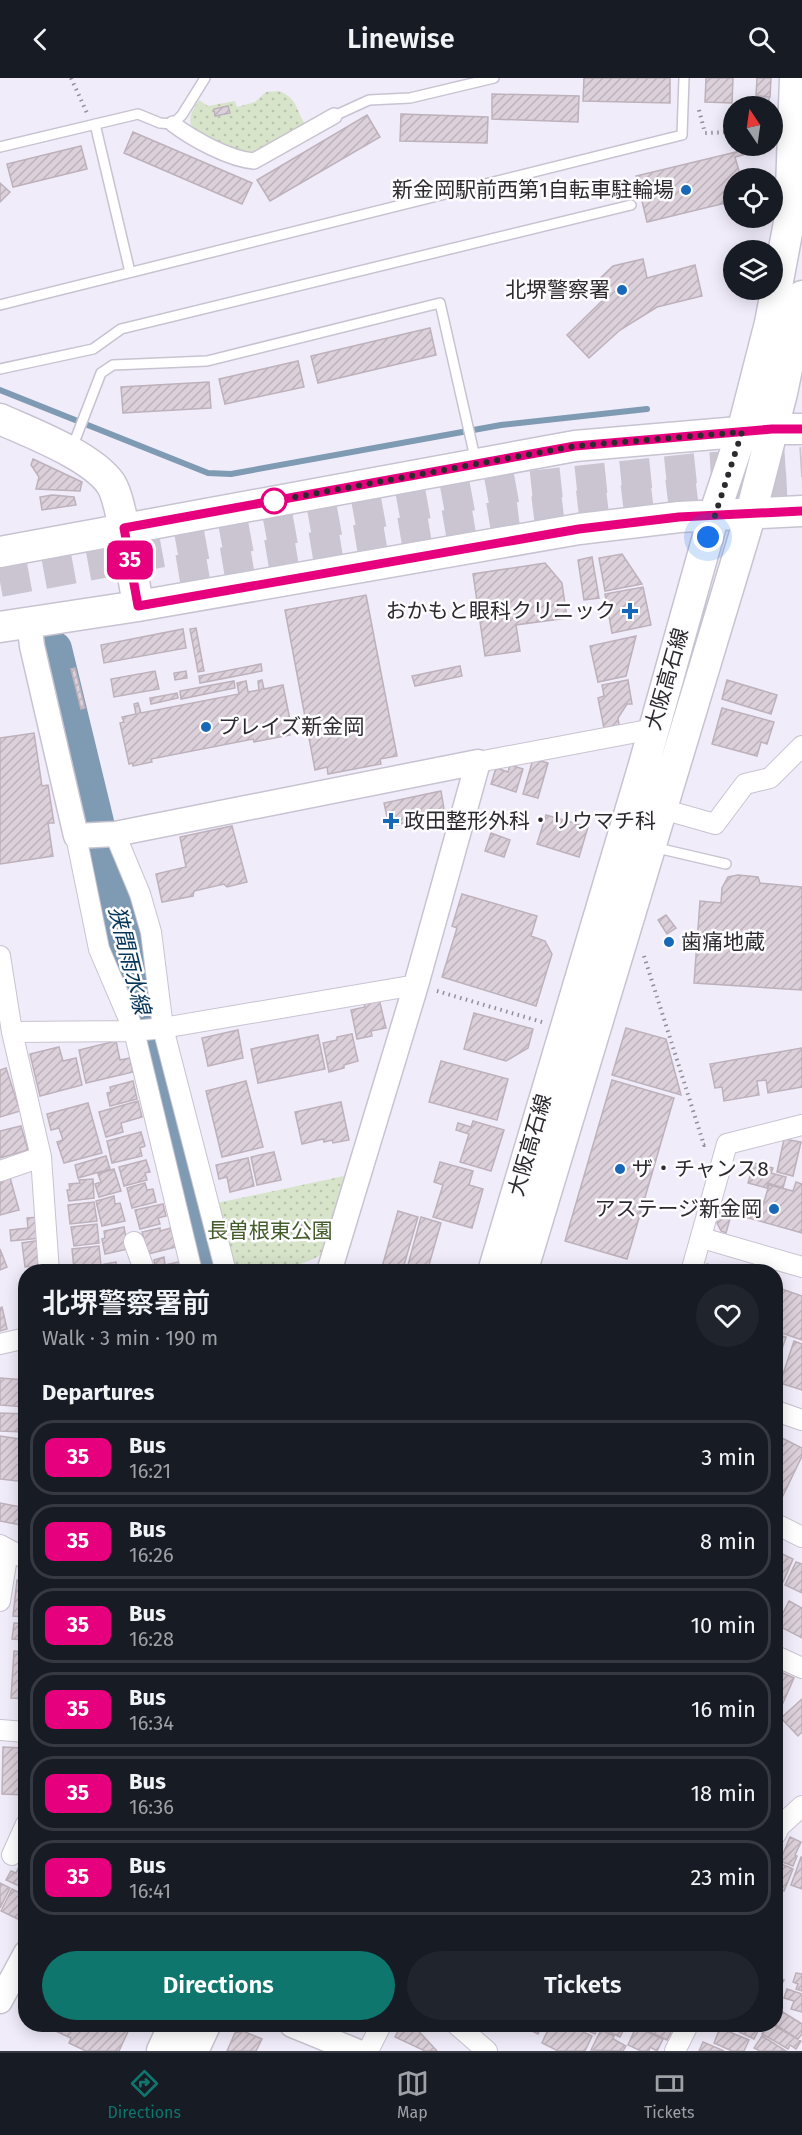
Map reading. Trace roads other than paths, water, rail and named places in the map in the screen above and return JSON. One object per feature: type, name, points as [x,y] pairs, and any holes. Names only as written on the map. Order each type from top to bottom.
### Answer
[{"type":"main road","name":"大阪高石線","points":[[495,1264],[714,515],[742,432],[770,323],[790,217],[798,120],[795,78]]},
{"type":"main road","name":"大阪高石線","points":[[524,1264],[752,513],[782,393],[802,296]]},
{"type":"main road","points":[[0,419],[88,463],[111,483],[124,528],[138,606]]},
{"type":"main road","points":[[0,552],[575,446],[772,429],[802,429]]},
{"type":"main road","points":[[0,627],[138,606],[579,529],[714,515],[802,511]]},
{"type":"main road","points":[[162,2051],[171,2032]]},
{"type":"main road","points":[[193,2051],[202,2032]]},
{"type":"street","points":[[173,124],[186,134],[244,160],[254,161],[334,116]]},
{"type":"street","points":[[29,622],[32,646],[96,835],[99,949],[148,1030],[223,1264]]},
{"type":"street","points":[[96,835],[653,729]]},
{"type":"street","points":[[662,809],[715,824],[745,784],[770,778],[802,746]]},
{"type":"street","points":[[331,1264],[416,985],[478,762]]},
{"type":"street","points":[[96,835],[141,894],[151,932],[148,1030],[191,1264]]},
{"type":"street","points":[[0,956],[4,1010],[12,1032],[41,1157],[48,1264]]},
{"type":"street","points":[[12,1032],[148,1030],[416,985]]},
{"type":"street","points":[[694,1264],[727,1144],[802,1125]]},
{"type":"street","points":[[0,1171],[41,1157]]},
{"type":"street","points":[[702,1238],[802,1267]]},
{"type":"street","points":[[134,1242],[142,1264]]},
{"type":"street","points":[[0,1344],[18,1340]]},
{"type":"street","points":[[783,1413],[802,1420]]},
{"type":"street","points":[[783,1528],[802,1537]]},
{"type":"street","points":[[0,1601],[11,1552]]},
{"type":"street","points":[[783,1659],[802,1668]]},
{"type":"street","points":[[0,1730],[18,1731]]},
{"type":"street","points":[[783,1823],[802,1806]]},
{"type":"street","points":[[0,1954],[18,1955]]},
{"type":"street","points":[[0,2001],[18,1968]]},
{"type":"street","points":[[309,2032],[356,2051]]},
{"type":"street","points":[[369,2051],[378,2032]]},
{"type":"street","points":[[465,2032],[487,2051]]},
{"type":"street","points":[[675,2051],[684,2032]]},
{"type":"lane","points":[[0,147],[138,114],[160,123],[173,124],[182,115],[205,78]]},
{"type":"lane","points":[[334,116],[369,100],[410,98],[494,78]]},
{"type":"lane","points":[[0,304],[682,135],[684,78]]},
{"type":"lane","points":[[95,124],[130,272]]},
{"type":"lane","points":[[0,369],[93,349],[121,329],[631,205]]},
{"type":"lane","points":[[70,453],[101,373],[113,365],[207,361],[440,303],[477,464]]},
{"type":"lane","points":[[651,847],[726,864]]},
{"type":"waterway","points":[[0,390],[208,473],[231,474],[501,425],[647,409]]},
{"type":"waterway","name":"狭間雨水線","points":[[54,649],[203,1264]]},
{"type":"tunnel","points":[[0,582],[518,487],[698,468],[802,462]]},
{"type":"tunnel","points":[[178,570],[517,513],[697,491],[802,486]]},
{"type":"place","name":"新金岡駅前西第1自転車駐輪場","points":[[686,190]]},
{"type":"place","name":"北堺警察署","points":[[622,290]]},
{"type":"place","name":"おかもと眼科クリニック","points":[[630,611]]},
{"type":"place","name":"プレイズ新金岡","points":[[206,727]]},
{"type":"place","name":"政田整形外科・リウマチ科","points":[[391,821]]},
{"type":"place","name":"歯痛地蔵","points":[[669,942]]},
{"type":"place","name":"ザ・チャンス8","points":[[620,1169]]},
{"type":"place","name":"アステージ新金岡","points":[[774,1209]]},
{"type":"park label","name":"長曽根東公園","points":[[270,1231]]}]
